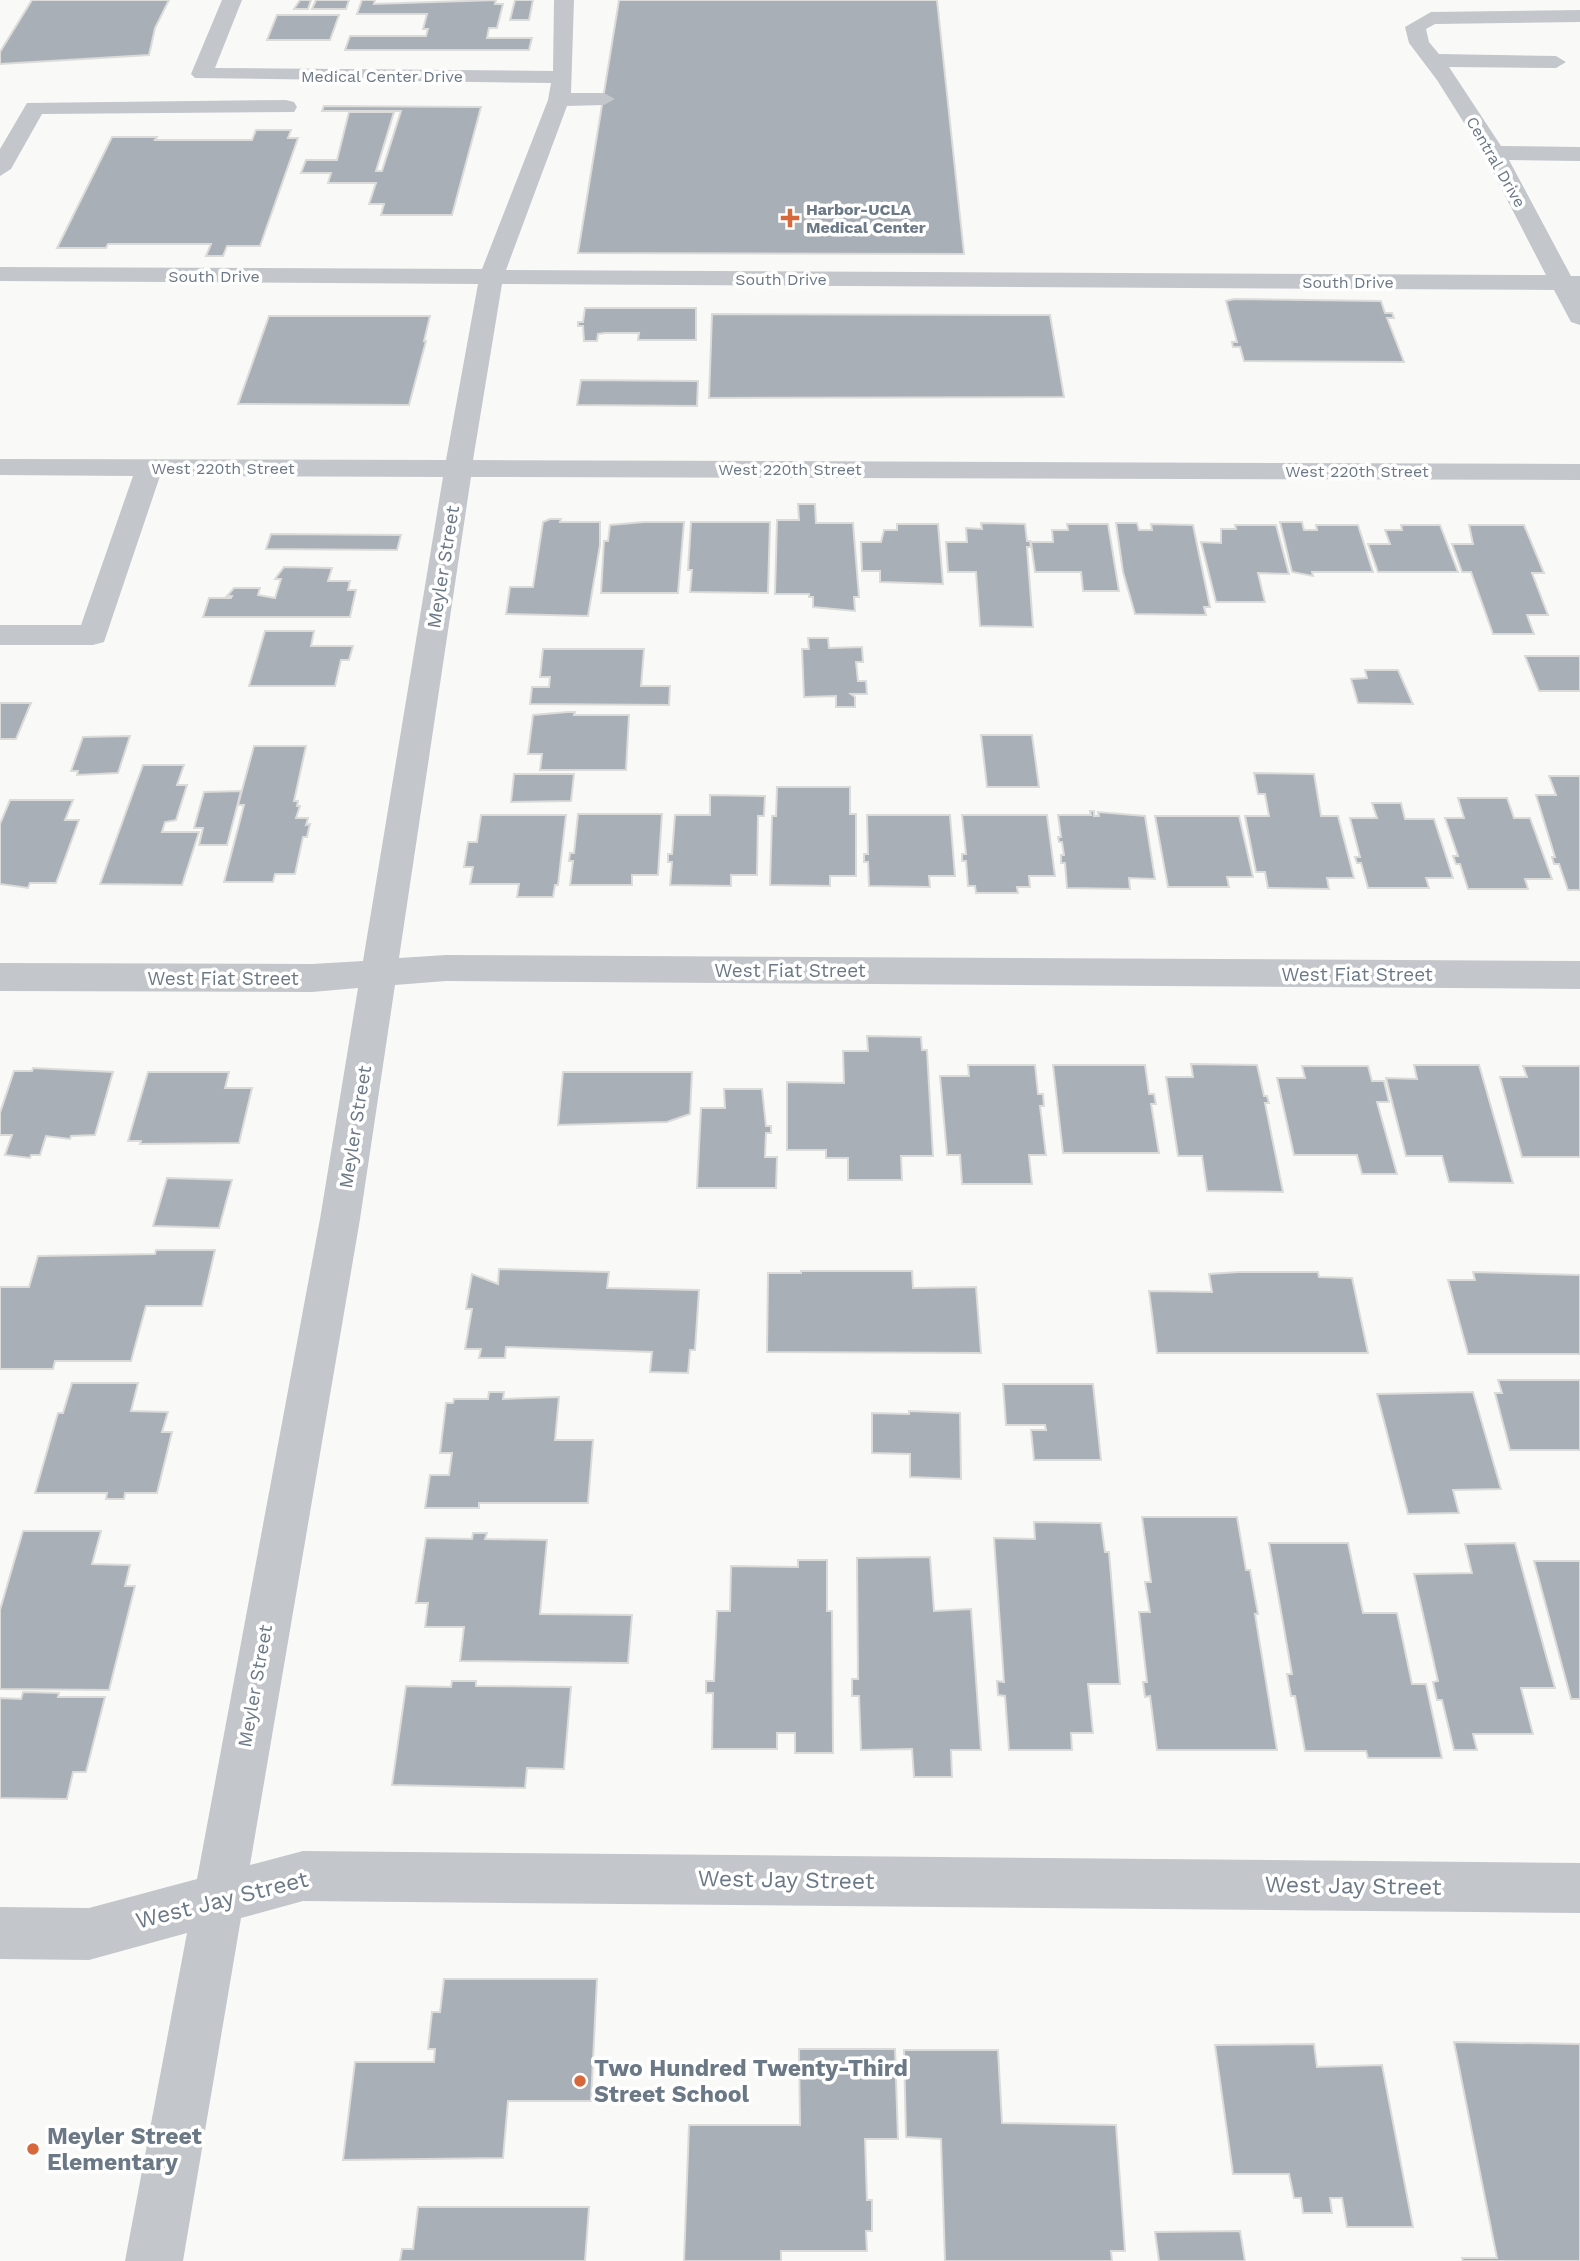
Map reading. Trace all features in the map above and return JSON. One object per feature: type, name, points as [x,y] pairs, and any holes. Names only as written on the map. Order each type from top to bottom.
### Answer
[{"type":"street","name":"Medical Center Drive","points":[[232,0],[202,74],[561,89],[604,99]]},
{"type":"street","name":"Meyler Street","points":[[154,2261],[340,1219],[458,468],[491,278],[561,89],[564,0]]},
{"type":"street","name":"Central Drive","points":[[1580,16],[1431,18],[1416,27],[1419,43],[1446,77],[1571,283],[1580,317]]},
{"type":"street","points":[[1431,60],[1556,62]]},
{"type":"street","points":[[0,169],[35,108],[286,107]]},
{"type":"street","points":[[1494,153],[1580,154]]},
{"type":"street","name":"South Drive","points":[[0,274],[1571,283]]},
{"type":"street","name":"West 220th Street","points":[[0,467],[1580,472]]},
{"type":"street","points":[[0,635],[93,635],[149,468]]},
{"type":"street","name":"West Fiat Street","points":[[0,977],[313,978],[446,968],[1580,975]]},
{"type":"street","name":"West Jay Street","points":[[0,1933],[89,1934],[303,1876],[1580,1888]]},
{"type":"building","points":[[32,0],[169,0],[155,28],[149,55],[0,64],[0,52]]},
{"type":"building","points":[[300,0],[311,0],[308,9],[294,9]]},
{"type":"building","points":[[316,0],[349,0],[346,9],[312,9]]},
{"type":"building","points":[[362,0],[375,0],[374,4],[496,0],[495,4],[503,4],[497,28],[489,28],[487,38],[532,38],[529,50],[345,50],[350,36],[426,36],[428,29],[423,29],[427,14],[357,14]]},
{"type":"building","points":[[515,0],[533,0],[529,20],[510,20]]},
{"type":"building","points":[[619,0],[937,0],[964,254],[578,253]]},
{"type":"building","points":[[277,15],[339,15],[330,40],[267,40]]},
{"type":"building","points":[[324,106],[481,107],[452,215],[381,215],[384,204],[369,204],[376,183],[328,183],[331,173],[301,173],[306,160],[337,160],[349,112],[394,112],[376,171],[382,171],[401,111],[322,111]]},
{"type":"building","points":[[256,130],[291,130],[288,138],[298,138],[260,246],[227,246],[223,256],[206,256],[211,244],[108,244],[106,248],[57,248],[112,137],[252,140]]},
{"type":"building","points":[[1226,301],[1381,301],[1385,313],[1392,313],[1394,318],[1387,318],[1404,362],[1244,361],[1240,347],[1233,347],[1232,342],[1237,342]]},
{"type":"building","points":[[585,308],[696,308],[696,340],[638,340],[639,333],[605,333],[598,334],[597,341],[584,341],[583,326],[578,326],[578,322],[583,322]]},
{"type":"building","points":[[712,314],[1050,315],[1064,397],[709,398]]},
{"type":"building","points":[[269,316],[430,316],[409,405],[238,404]]},
{"type":"building","points":[[581,380],[698,381],[697,406],[577,405]]},
{"type":"building","points":[[798,504],[815,504],[816,523],[853,523],[859,597],[854,597],[855,611],[813,607],[813,597],[809,597],[809,594],[775,594],[777,520],[799,520]]},
{"type":"building","points":[[561,519],[560,522],[600,522],[600,545],[588,616],[506,614],[510,587],[533,587],[543,522]]},
{"type":"building","points":[[684,522],[678,593],[601,593],[604,541],[608,541],[610,525]]},
{"type":"building","points":[[691,522],[770,522],[768,593],[690,592],[692,570],[688,570]]},
{"type":"building","points":[[1280,522],[1302,522],[1304,530],[1317,530],[1316,525],[1358,525],[1373,572],[1312,572],[1313,576],[1292,572]]},
{"type":"building","points":[[981,523],[1025,524],[1027,541],[1030,541],[1031,547],[1027,547],[1033,627],[980,626],[976,572],[948,572],[946,542],[967,542],[966,528],[982,529]]},
{"type":"building","points":[[1116,523],[1137,523],[1139,530],[1152,530],[1151,524],[1193,525],[1210,607],[1204,607],[1206,615],[1135,614],[1123,572]]},
{"type":"building","points":[[897,524],[938,524],[943,584],[880,582],[880,571],[862,571],[861,542],[881,542],[884,530],[897,530]]},
{"type":"building","points":[[1067,524],[1108,524],[1119,591],[1083,591],[1081,572],[1035,572],[1031,542],[1053,542],[1052,530],[1068,530]]},
{"type":"building","points":[[1235,525],[1276,525],[1289,574],[1258,573],[1265,602],[1216,602],[1201,542],[1221,543],[1221,529],[1236,529]]},
{"type":"building","points":[[1401,525],[1440,525],[1458,572],[1378,572],[1368,544],[1390,544],[1385,530],[1402,530]]},
{"type":"building","points":[[1469,525],[1524,525],[1544,573],[1532,573],[1548,615],[1527,615],[1534,634],[1493,634],[1471,572],[1462,572],[1452,544],[1473,544]]},
{"type":"building","points":[[271,534],[401,535],[397,550],[266,549]]},
{"type":"building","points":[[284,567],[332,568],[328,581],[350,581],[348,590],[356,590],[350,617],[203,617],[209,598],[231,598],[232,596],[227,596],[234,588],[260,588],[258,595],[275,598],[281,579],[275,579]]},
{"type":"building","points":[[265,631],[314,631],[311,646],[353,646],[349,660],[341,660],[335,686],[249,686]]},
{"type":"building","points":[[808,638],[828,638],[829,648],[862,647],[863,662],[856,662],[858,681],[866,681],[867,694],[851,694],[855,697],[855,707],[836,707],[836,696],[804,697],[802,649],[809,649]]},
{"type":"building","points":[[543,649],[644,649],[641,686],[670,686],[669,705],[530,704],[532,687],[549,687],[550,677],[540,677]]},
{"type":"building","points":[[1525,656],[1580,656],[1580,691],[1539,691]]},
{"type":"building","points":[[1365,670],[1398,670],[1413,704],[1358,703],[1351,679],[1367,678]]},
{"type":"building","points":[[0,703],[31,703],[16,739],[0,739]]},
{"type":"building","points":[[575,712],[574,715],[629,715],[626,770],[540,770],[542,754],[528,754],[533,715]]},
{"type":"building","points":[[981,735],[1032,735],[1039,787],[987,787]]},
{"type":"building","points":[[130,736],[118,773],[77,775],[78,771],[71,771],[83,737]]},
{"type":"building","points":[[254,746],[306,746],[294,801],[298,801],[297,806],[300,806],[296,818],[308,818],[306,825],[310,824],[307,837],[303,837],[295,874],[275,874],[273,882],[224,882],[244,805],[238,805]]},
{"type":"building","points":[[143,765],[184,765],[177,785],[187,785],[176,820],[165,822],[162,832],[199,832],[182,885],[100,884]]},
{"type":"building","points":[[1254,773],[1314,774],[1321,816],[1338,816],[1354,878],[1327,878],[1329,889],[1268,888],[1265,872],[1256,872],[1245,816],[1269,816],[1265,794],[1258,794]]},
{"type":"building","points":[[514,774],[574,774],[571,801],[511,802]]},
{"type":"building","points":[[1549,776],[1580,776],[1580,890],[1568,890],[1559,864],[1554,864],[1552,857],[1555,857],[1536,795],[1556,795]]},
{"type":"building","points":[[777,787],[850,787],[850,814],[856,814],[856,876],[830,876],[830,886],[770,885],[772,816],[776,816]]},
{"type":"building","points":[[241,791],[227,845],[199,845],[203,828],[194,828],[204,792]]},
{"type":"building","points":[[710,795],[765,796],[764,816],[758,816],[757,875],[731,875],[731,886],[670,885],[672,862],[668,862],[668,854],[672,854],[675,815],[710,815]]},
{"type":"building","points":[[1458,798],[1507,798],[1514,818],[1530,818],[1552,879],[1525,879],[1528,889],[1468,889],[1460,864],[1456,864],[1453,856],[1458,856],[1445,818],[1464,818]]},
{"type":"building","points":[[10,800],[73,800],[65,820],[79,820],[56,883],[30,883],[28,888],[0,884],[0,824]]},
{"type":"building","points":[[1372,803],[1401,803],[1405,819],[1434,819],[1453,878],[1426,878],[1429,888],[1368,888],[1361,863],[1357,863],[1355,857],[1360,857],[1350,818],[1377,818]]},
{"type":"building","points":[[1090,811],[1094,811],[1094,816],[1099,816],[1098,812],[1145,816],[1155,879],[1129,878],[1130,889],[1067,888],[1065,863],[1061,863],[1061,855],[1064,855],[1062,842],[1059,842],[1058,837],[1061,837],[1058,815],[1091,815]]},
{"type":"building","points":[[578,814],[662,814],[658,875],[632,875],[632,885],[570,885],[573,861],[569,861],[570,853],[574,853]]},
{"type":"building","points":[[481,815],[566,815],[558,885],[555,885],[553,897],[517,897],[519,884],[470,884],[473,867],[464,867],[468,842],[477,842]]},
{"type":"building","points":[[867,815],[950,815],[955,876],[929,876],[930,887],[869,886],[868,862],[864,862],[864,854],[868,854]]},
{"type":"building","points":[[962,815],[1047,815],[1055,876],[1029,876],[1030,887],[1017,887],[1018,893],[976,893],[975,886],[968,886],[966,861],[962,861],[962,854],[966,854]]},
{"type":"building","points":[[1155,816],[1239,816],[1253,877],[1227,877],[1229,887],[1168,887]]},
{"type":"building","points":[[867,1036],[921,1037],[922,1050],[927,1050],[933,1156],[901,1156],[902,1180],[848,1180],[848,1158],[826,1158],[826,1150],[787,1150],[787,1082],[844,1083],[843,1051],[868,1051]]},
{"type":"building","points":[[1191,1064],[1257,1065],[1264,1096],[1267,1096],[1269,1103],[1265,1103],[1283,1192],[1207,1191],[1202,1156],[1178,1156],[1166,1077],[1193,1077]]},
{"type":"building","points":[[968,1065],[1035,1065],[1038,1094],[1043,1094],[1044,1106],[1040,1106],[1046,1155],[1029,1155],[1032,1184],[962,1184],[960,1155],[947,1155],[940,1076],[969,1076]]},
{"type":"building","points":[[1053,1065],[1145,1065],[1149,1094],[1154,1094],[1156,1104],[1151,1104],[1159,1153],[1063,1153]]},
{"type":"building","points":[[1414,1065],[1479,1065],[1513,1183],[1449,1182],[1442,1156],[1406,1156],[1386,1078],[1417,1079]]},
{"type":"building","points":[[1302,1066],[1368,1066],[1372,1081],[1384,1081],[1389,1102],[1377,1102],[1397,1174],[1362,1174],[1357,1155],[1294,1155],[1277,1078],[1305,1078]]},
{"type":"building","points":[[1523,1066],[1580,1066],[1580,1157],[1522,1157],[1500,1077],[1527,1077]]},
{"type":"building","points":[[33,1068],[113,1072],[95,1135],[71,1136],[70,1139],[46,1136],[40,1155],[31,1155],[30,1158],[5,1155],[12,1135],[0,1135],[0,1113],[14,1071],[32,1071]]},
{"type":"building","points":[[148,1072],[229,1072],[225,1088],[252,1088],[239,1143],[140,1144],[141,1141],[128,1141]]},
{"type":"building","points":[[563,1072],[692,1072],[690,1114],[667,1122],[558,1125]]},
{"type":"building","points":[[724,1089],[762,1089],[766,1126],[771,1126],[771,1133],[766,1133],[765,1157],[777,1157],[776,1188],[697,1188],[701,1108],[725,1108]]},
{"type":"building","points":[[167,1178],[232,1180],[219,1228],[153,1226]]},
{"type":"building","points":[[156,1250],[215,1250],[202,1306],[146,1306],[131,1361],[55,1361],[53,1369],[0,1369],[0,1287],[29,1287],[38,1256],[155,1254]]},
{"type":"building","points":[[499,1269],[609,1272],[607,1288],[699,1290],[695,1350],[690,1350],[688,1373],[650,1372],[652,1352],[506,1347],[505,1358],[479,1358],[481,1349],[465,1349],[472,1309],[466,1309],[472,1274],[498,1284]]},
{"type":"building","points":[[912,1271],[913,1288],[976,1287],[981,1353],[767,1352],[768,1273]]},
{"type":"building","points":[[1318,1272],[1319,1277],[1352,1278],[1368,1353],[1157,1353],[1149,1291],[1212,1292],[1209,1274]]},
{"type":"building","points":[[1473,1272],[1580,1275],[1580,1354],[1468,1354],[1448,1280],[1475,1280]]},
{"type":"building","points":[[1498,1380],[1580,1380],[1580,1450],[1510,1450],[1495,1393],[1502,1393]]},
{"type":"building","points":[[72,1383],[138,1383],[131,1411],[168,1412],[162,1432],[172,1432],[157,1493],[125,1493],[124,1499],[106,1499],[107,1493],[35,1493],[58,1413],[63,1413]]},
{"type":"building","points":[[1003,1384],[1093,1384],[1101,1460],[1034,1460],[1031,1430],[1046,1430],[1045,1425],[1006,1425]]},
{"type":"building","points":[[489,1392],[504,1392],[503,1399],[559,1397],[555,1440],[593,1440],[588,1503],[479,1503],[479,1508],[425,1508],[430,1475],[449,1475],[452,1453],[440,1453],[446,1403],[453,1403],[454,1399],[488,1399]]},
{"type":"building","points":[[1473,1392],[1501,1489],[1453,1490],[1459,1513],[1408,1514],[1377,1394]]},
{"type":"building","points":[[909,1411],[960,1413],[961,1479],[910,1477],[910,1454],[872,1453],[872,1413],[909,1414]]},
{"type":"building","points":[[1142,1517],[1237,1517],[1246,1570],[1250,1570],[1258,1614],[1255,1614],[1277,1750],[1157,1750],[1150,1696],[1145,1697],[1143,1682],[1147,1682],[1139,1612],[1150,1612],[1145,1582],[1151,1582]]},
{"type":"building","points":[[1034,1522],[1101,1523],[1105,1552],[1109,1552],[1120,1684],[1088,1684],[1093,1733],[1071,1733],[1072,1750],[1009,1750],[1005,1696],[998,1695],[997,1681],[1004,1682],[994,1538],[1035,1539]]},
{"type":"building","points":[[23,1531],[101,1531],[92,1564],[130,1565],[125,1586],[135,1586],[109,1690],[0,1689],[0,1610]]},
{"type":"building","points":[[473,1533],[487,1533],[485,1539],[547,1540],[540,1614],[632,1615],[628,1663],[460,1661],[464,1627],[425,1627],[428,1603],[416,1603],[426,1538],[472,1539]]},
{"type":"building","points":[[1269,1543],[1348,1543],[1363,1613],[1397,1613],[1412,1684],[1426,1684],[1442,1758],[1368,1758],[1366,1751],[1305,1751],[1295,1696],[1291,1696],[1287,1674],[1292,1674]]},
{"type":"building","points":[[1515,1543],[1555,1688],[1521,1688],[1533,1734],[1473,1734],[1477,1750],[1454,1750],[1442,1700],[1437,1700],[1433,1682],[1438,1681],[1414,1574],[1472,1573],[1465,1544]]},
{"type":"building","points":[[930,1557],[934,1611],[971,1609],[981,1750],[951,1750],[952,1777],[914,1777],[912,1749],[861,1750],[859,1696],[852,1696],[852,1679],[858,1679],[857,1558]]},
{"type":"building","points":[[798,1560],[827,1560],[827,1611],[832,1611],[833,1753],[795,1753],[795,1733],[777,1733],[777,1749],[712,1749],[713,1693],[706,1693],[706,1681],[714,1681],[717,1611],[730,1611],[731,1566],[798,1567]]},
{"type":"building","points":[[1534,1561],[1580,1561],[1580,1699],[1571,1699]]},
{"type":"building","points":[[452,1681],[476,1681],[476,1686],[571,1687],[564,1769],[527,1768],[525,1788],[392,1785],[406,1686],[451,1687]]},
{"type":"building","points":[[23,1692],[59,1693],[58,1697],[105,1697],[86,1772],[73,1772],[67,1799],[0,1798],[0,1698],[21,1699]]},
{"type":"building","points":[[444,1979],[597,1979],[591,2101],[508,2101],[503,2158],[343,2160],[355,2062],[434,2062],[435,2049],[428,2049],[432,2012],[440,2012]]},
{"type":"building","points":[[1454,2042],[1580,2044],[1580,2261],[1463,2261],[1462,2258],[1497,2258]]},
{"type":"building","points":[[1314,2044],[1317,2067],[1382,2065],[1413,2227],[1347,2227],[1342,2198],[1330,2198],[1332,2213],[1303,2213],[1301,2198],[1294,2198],[1289,2174],[1233,2174],[1215,2045]]},
{"type":"building","points":[[799,2049],[895,2049],[898,2139],[865,2139],[867,2200],[872,2200],[872,2231],[866,2231],[867,2251],[781,2251],[781,2261],[684,2261],[689,2125],[800,2125]]},
{"type":"building","points":[[904,2050],[998,2050],[1002,2123],[1116,2125],[1125,2251],[1111,2251],[1112,2261],[945,2261],[941,2139],[906,2137]]},
{"type":"building","points":[[418,2207],[589,2207],[585,2261],[400,2261],[402,2249],[413,2249]]},
{"type":"building","points":[[1240,2231],[1245,2261],[1159,2261],[1155,2232]]},
{"type":"place","name":"Harbor-UCLA Medical Center","points":[[790,218]]},
{"type":"place","name":"Two Hundred Twenty-Third Street School","points":[[580,2081]]},
{"type":"place","name":"Meyler Street Elementary","points":[[33,2149]]}]
